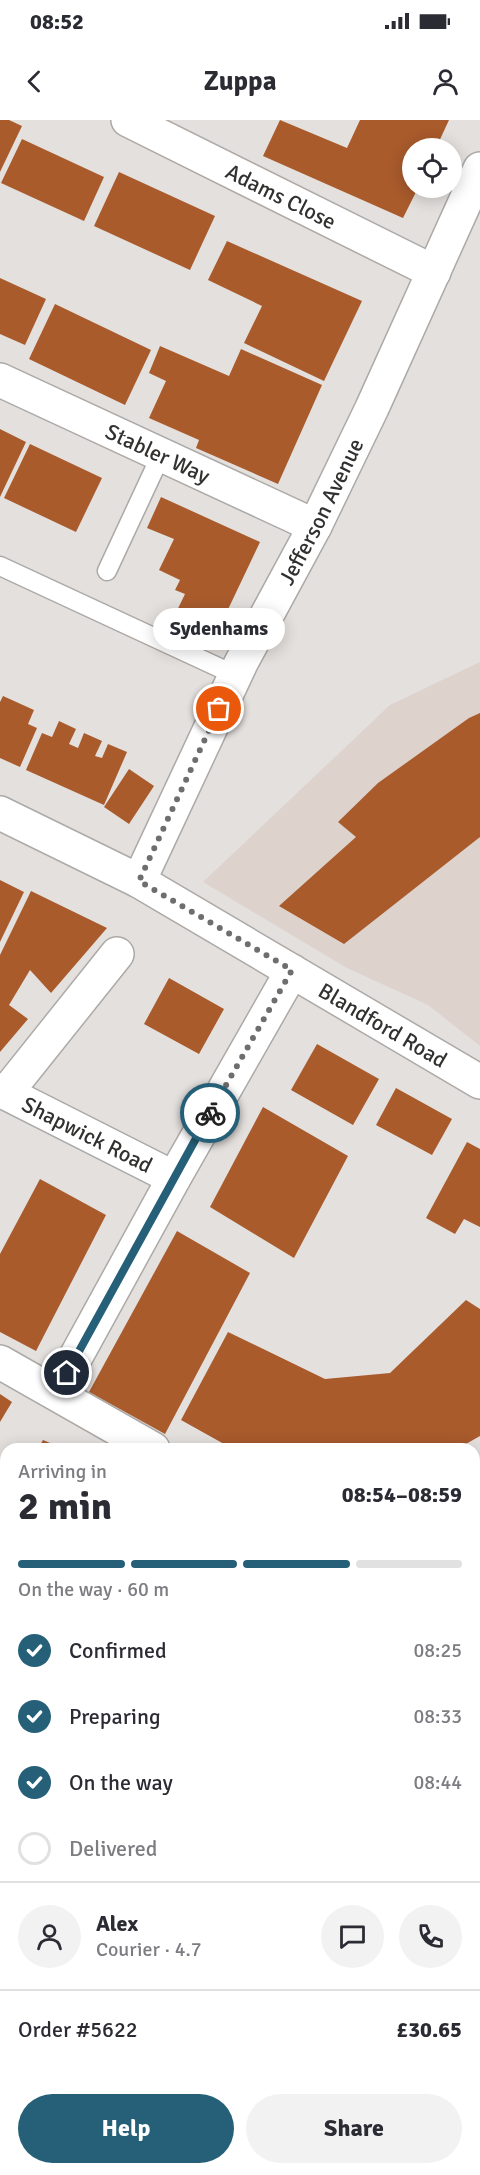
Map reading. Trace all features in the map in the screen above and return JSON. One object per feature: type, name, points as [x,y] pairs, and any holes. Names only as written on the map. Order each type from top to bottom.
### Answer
[{"type":"main road","name":"Adams Close","points":[[128,120],[434,272]]},
{"type":"main road","name":"Jefferson Avenue","points":[[139,881],[235,675],[315,526],[480,169]]},
{"type":"main road","name":"Stabler Way","points":[[0,380],[315,526]]},
{"type":"main road","name":"Blandford Road","points":[[0,813],[139,881],[480,1083]]},
{"type":"main road","points":[[3,1092],[117,954]]},
{"type":"main road","points":[[56,1393],[292,970]]},
{"type":"main road","name":"Shapwick Road","points":[[3,1092],[174,1178]]},
{"type":"main road","points":[[0,1362],[143,1443]]},
{"type":"lane","points":[[107,572],[161,455]]},
{"type":"lane","points":[[0,566],[235,675]]},
{"type":"shaded area","points":[[480,662],[480,1046],[428,1005],[347,968],[203,882],[390,705]]},
{"type":"building","points":[[0,120],[9,120],[22,126],[0,172]]},
{"type":"building","points":[[280,120],[347,148],[360,120],[449,120],[441,138],[402,138],[402,198],[413,198],[403,218],[263,156]]},
{"type":"building","points":[[22,139],[104,177],[84,221],[1,183]]},
{"type":"building","points":[[119,172],[215,216],[190,270],[94,226]]},
{"type":"building","points":[[227,241],[362,301],[324,381],[244,343],[262,306],[208,280]]},
{"type":"building","points":[[0,278],[46,299],[25,345],[0,334]]},
{"type":"building","points":[[55,304],[151,350],[125,405],[29,359]]},
{"type":"building","points":[[160,346],[229,376],[241,349],[322,385],[278,484],[196,448],[199,440],[149,418],[166,381],[149,373]]},
{"type":"building","points":[[0,429],[26,442],[0,497]]},
{"type":"building","points":[[30,444],[102,478],[76,532],[4,498]]},
{"type":"building","points":[[161,497],[260,542],[213,641],[172,621],[185,594],[175,590],[180,580],[159,570],[174,539],[147,528]]},
{"type":"building","points":[[3,696],[34,710],[28,724],[37,728],[20,767],[0,758],[0,702]]},
{"type":"building","points":[[480,713],[480,837],[344,944],[279,906],[356,837],[338,822],[378,783],[469,718]]},
{"type":"building","points":[[59,721],[76,729],[69,744],[78,748],[84,733],[102,741],[95,756],[102,758],[108,744],[127,752],[104,805],[26,770],[42,733],[52,737]]},
{"type":"building","points":[[129,769],[154,786],[129,824],[104,807]]},
{"type":"building","points":[[0,880],[24,892],[0,942]]},
{"type":"building","points":[[31,891],[107,928],[51,993],[30,970],[9,1005],[28,1019],[0,1052],[0,955]]},
{"type":"building","points":[[169,978],[224,1009],[199,1054],[144,1024]]},
{"type":"building","points":[[317,1044],[379,1079],[353,1125],[291,1090]]},
{"type":"building","points":[[396,1088],[452,1119],[432,1155],[376,1125]]},
{"type":"building","points":[[263,1107],[348,1156],[294,1258],[210,1207]]},
{"type":"building","points":[[467,1142],[480,1149],[480,1227],[464,1219],[455,1234],[426,1218]]},
{"type":"building","points":[[40,1179],[106,1215],[36,1351],[0,1332],[0,1254]]},
{"type":"building","points":[[177,1231],[250,1273],[165,1434],[89,1392]]},
{"type":"building","points":[[466,1300],[480,1309],[480,1436],[468,1443],[222,1443],[181,1420],[228,1332],[325,1379],[390,1373]]},
{"type":"building","points":[[0,1394],[12,1402],[0,1422]]},
{"type":"way so far","points":[[210,1113],[292,970],[139,881],[219,709]]},
{"type":"place","name":"Sydenhams","points":[[219,709]]},
{"type":"route","points":[[67,1373],[210,1113]]}]
